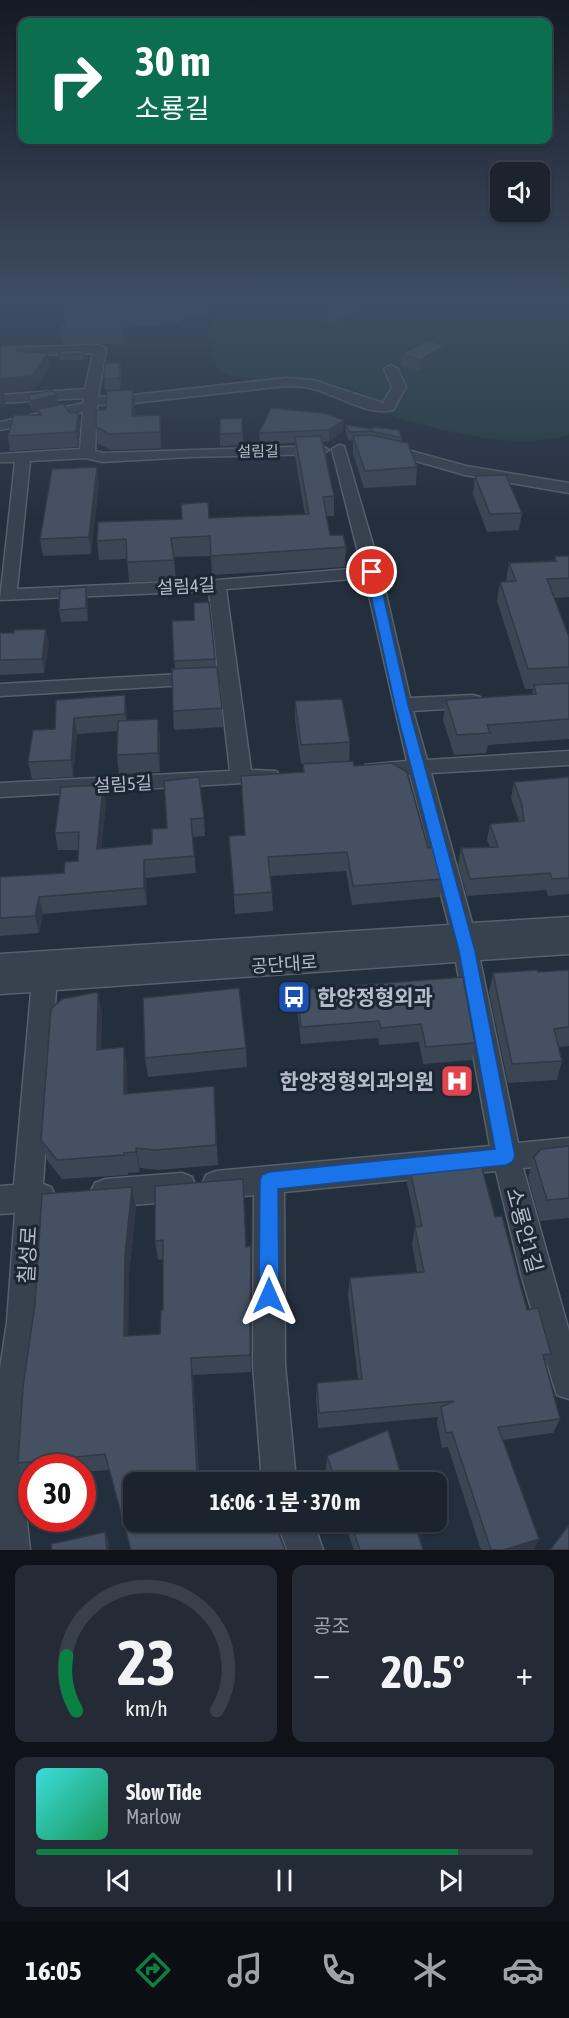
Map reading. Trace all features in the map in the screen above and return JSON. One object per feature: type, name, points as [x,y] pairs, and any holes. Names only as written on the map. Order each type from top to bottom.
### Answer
[{"type":"street","points":[[87,453],[96,374]]},
{"type":"street","points":[[0,399],[134,399],[286,382],[308,383],[379,407],[388,407],[399,387],[393,374]]},
{"type":"street","points":[[0,426],[92,400]]},
{"type":"street","name":"설림길","points":[[0,458],[87,453],[102,458],[365,447],[400,451],[476,472],[569,488]]},
{"type":"street","name":"소룡안1길","points":[[339,449],[372,572],[418,768],[465,942],[506,1156],[536,1274],[569,1383]]},
{"type":"street","points":[[4,595],[23,457]]},
{"type":"street","name":"설림4길","points":[[4,595],[218,585],[372,572]]},
{"type":"street","points":[[218,585],[227,677],[241,777]]},
{"type":"street","points":[[0,690],[227,677]]},
{"type":"street","points":[[402,705],[497,699]]},
{"type":"street","points":[[347,772],[569,758]]},
{"type":"street","name":"설림5길","points":[[0,790],[288,775]]},
{"type":"street","name":"공단대로","points":[[0,984],[45,971],[465,942],[569,926]]},
{"type":"street","name":"공단대로","points":[[465,942],[569,944]]},
{"type":"street","name":"공단대로","points":[[0,964],[45,971]]},
{"type":"street","name":"칠성로","points":[[12,1550],[3,1459],[23,1322],[30,1201],[14,1199],[45,971]]},
{"type":"street","points":[[14,1199],[269,1181],[569,1151]]},
{"type":"street","points":[[269,1181],[269,1365],[279,1472]]},
{"type":"street","points":[[299,1532],[305,1550]]},
{"type":"green space","points":[[569,374],[569,435],[526,441],[483,438],[398,418],[386,411],[380,401],[347,387],[303,378],[256,379],[228,375]]},
{"type":"building","points":[[0,374],[33,374],[32,376],[0,379]]},
{"type":"building","points":[[104,374],[119,374],[119,378],[104,379]]},
{"type":"building","points":[[133,390],[132,416],[160,415],[160,432],[109,434],[96,427],[96,410],[106,410],[107,391]]},
{"type":"building","points":[[53,391],[56,395],[31,401],[28,395]]},
{"type":"building","points":[[63,404],[70,413],[78,413],[76,432],[8,436],[14,415],[41,415],[38,409]]},
{"type":"building","points":[[271,408],[324,413],[344,420],[329,430],[259,433]]},
{"type":"building","points":[[242,418],[242,433],[220,434],[220,419]]},
{"type":"building","points":[[346,425],[399,430],[402,438],[371,431],[349,432]]},
{"type":"building","points":[[371,435],[408,443],[417,467],[365,471],[353,436]]},
{"type":"building","points":[[321,436],[334,496],[323,497],[330,535],[343,535],[346,547],[211,556],[210,536],[171,538],[174,560],[127,562],[126,539],[97,541],[98,522],[182,519],[181,504],[208,502],[209,518],[309,514],[295,437]]},
{"type":"building","points":[[97,467],[89,537],[40,539],[52,469]]},
{"type":"building","points":[[506,475],[522,513],[490,514],[475,476]]},
{"type":"building","points":[[555,556],[569,556],[569,578],[547,579],[569,637],[569,667],[528,669],[500,582],[516,581],[509,563],[556,561]]},
{"type":"building","points":[[86,587],[86,608],[59,610],[60,589]]},
{"type":"building","points":[[209,602],[215,659],[174,661],[172,621],[194,620],[194,603]]},
{"type":"building","points":[[46,629],[42,659],[0,660],[0,633]]},
{"type":"building","points":[[217,667],[222,708],[173,711],[172,669]]},
{"type":"building","points":[[569,683],[569,719],[487,725],[490,733],[457,735],[446,700],[536,694],[534,685]]},
{"type":"building","points":[[125,695],[125,714],[74,718],[71,760],[28,762],[33,730],[55,729],[56,700]]},
{"type":"building","points":[[342,699],[350,742],[301,745],[295,701]]},
{"type":"building","points":[[158,719],[158,753],[117,755],[118,721]]},
{"type":"building","points":[[353,761],[354,766],[392,763],[407,772],[428,848],[434,847],[442,879],[353,886],[347,852],[268,857],[272,892],[234,895],[229,836],[245,835],[241,776],[304,772],[303,764]]},
{"type":"building","points":[[199,777],[204,818],[191,819],[194,856],[144,860],[144,888],[39,897],[35,916],[0,918],[0,877],[64,873],[65,862],[78,861],[79,832],[55,833],[61,787],[103,785],[97,849],[152,844],[152,829],[167,828],[164,781]]},
{"type":"building","points":[[569,777],[569,878],[552,879],[550,873],[470,879],[461,848],[498,847],[490,824],[524,821],[522,805],[514,782]]},
{"type":"building","points":[[537,970],[538,972],[569,970],[569,1027],[554,1029],[562,1061],[512,1064],[493,973]]},
{"type":"building","points":[[463,977],[475,1043],[426,1047],[421,1024],[381,1028],[379,1021],[301,1027],[297,990]]},
{"type":"building","points":[[239,988],[246,1048],[145,1058],[143,998]]},
{"type":"building","points":[[98,992],[97,1050],[124,1047],[124,1094],[214,1086],[216,1145],[155,1150],[136,1148],[136,1152],[124,1153],[124,1155],[57,1160],[41,1140],[51,1009],[62,999]]},
{"type":"building","points":[[569,1146],[569,1198],[547,1200],[534,1157],[541,1149]]},
{"type":"building","points":[[479,1157],[495,1217],[502,1216],[527,1310],[538,1308],[551,1354],[543,1355],[560,1419],[498,1427],[539,1539],[503,1550],[491,1550],[452,1432],[446,1433],[441,1407],[454,1401],[319,1413],[317,1383],[362,1379],[350,1278],[424,1272],[415,1227],[422,1226],[409,1165]]},
{"type":"building","points":[[243,1179],[246,1247],[251,1246],[250,1355],[191,1358],[197,1472],[123,1472],[123,1520],[105,1454],[19,1454],[23,1387],[35,1304],[42,1194],[132,1187],[125,1255],[124,1336],[160,1334],[161,1310],[163,1310],[163,1240],[155,1241],[155,1186]]},
{"type":"building","points":[[388,1430],[400,1472],[333,1472],[327,1456]]},
{"type":"building","points":[[569,1525],[569,1550],[550,1550]]},
{"type":"building","points":[[105,1532],[107,1550],[52,1550],[51,1544]]},
{"type":"building","points":[[126,1532],[278,1532],[285,1550],[131,1550]]},
{"type":"building","points":[[354,1532],[417,1532],[423,1550],[360,1550]]},
{"type":"place","name":"한양정형외과","points":[[294,997]]},
{"type":"place","name":"한양정형외과의원","points":[[457,1081]]},
{"type":"route","points":[[269,1296],[269,1181],[506,1156],[463,933],[402,705],[372,572]]}]
